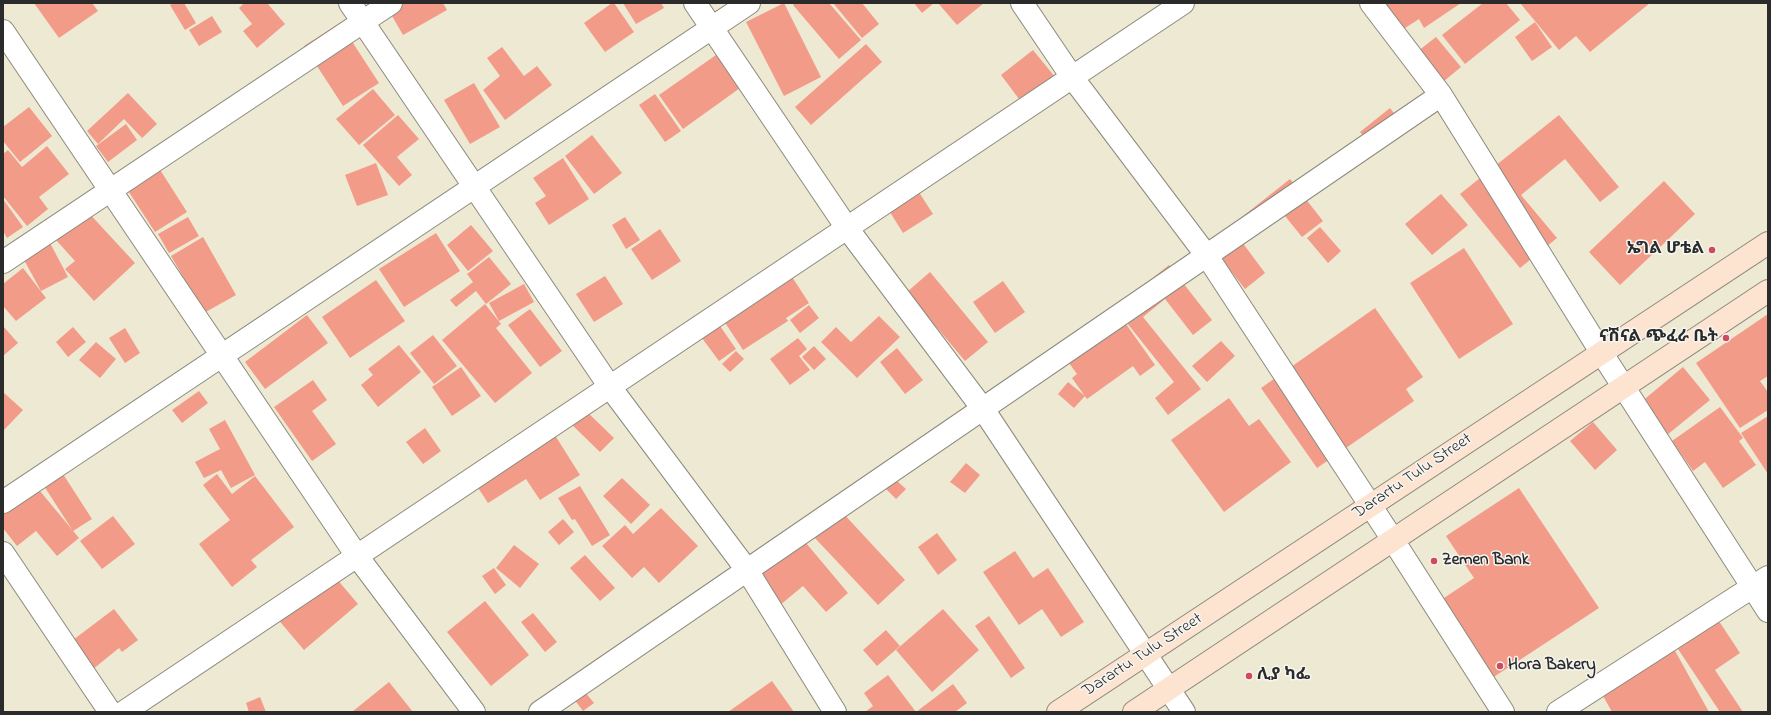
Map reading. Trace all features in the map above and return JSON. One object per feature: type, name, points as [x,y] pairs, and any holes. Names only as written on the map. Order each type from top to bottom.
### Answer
[{"type":"main road","name":"Darartu Tulu Street","points":[[1058,712],[1601,352],[1766,249]]},
{"type":"main road","points":[[1134,712],[1768,291]]},
{"type":"street","points":[[350,3],[610,387],[747,570],[835,712]]},
{"type":"street","points":[[3,262],[391,3]]},
{"type":"street","points":[[695,3],[847,228],[983,409],[1184,712]]},
{"type":"street","points":[[3,502],[749,3]]},
{"type":"street","points":[[1022,3],[1072,77],[1207,256],[1393,540],[1503,712]]},
{"type":"street","points":[[124,712],[1183,3]]},
{"type":"street","points":[[1371,3],[1441,95],[1601,352],[1760,582],[1768,611]]},
{"type":"street","points":[[3,32],[357,556],[474,712]]},
{"type":"street","points":[[540,712],[1441,95]]},
{"type":"street","points":[[3,553],[110,712]]},
{"type":"street","points":[[1558,712],[1760,582]]},
{"type":"building","points":[[34,3],[92,3],[98,11],[59,38]]},
{"type":"building","points":[[174,3],[184,3],[196,23],[185,30],[170,5]]},
{"type":"building","points":[[244,3],[267,3],[285,24],[257,48],[243,31],[252,24],[239,8]]},
{"type":"building","points":[[398,3],[443,3],[447,10],[403,35],[388,9]]},
{"type":"building","points":[[614,3],[634,32],[605,52],[584,23]]},
{"type":"building","points":[[623,3],[661,3],[664,8],[636,24]]},
{"type":"building","points":[[784,3],[821,77],[784,96],[746,22]]},
{"type":"building","points":[[795,3],[829,3],[861,40],[839,59],[793,5]]},
{"type":"building","points":[[833,3],[862,3],[879,24],[862,38]]},
{"type":"building","points":[[914,3],[934,3],[922,13]]},
{"type":"building","points":[[938,3],[984,3],[957,25]]},
{"type":"building","points":[[1384,3],[1461,3],[1424,28],[1419,19],[1402,30]]},
{"type":"building","points":[[1483,3],[1506,3],[1520,20],[1465,64],[1442,35]]},
{"type":"building","points":[[1520,3],[1650,3],[1590,52],[1576,36],[1559,50]]},
{"type":"building","points":[[212,16],[222,32],[199,46],[189,30]]},
{"type":"building","points":[[1535,22],[1552,47],[1532,61],[1515,37]]},
{"type":"building","points":[[340,23],[379,83],[343,106],[304,46]]},
{"type":"building","points":[[1436,37],[1461,67],[1438,86],[1413,55]]},
{"type":"building","points":[[866,44],[882,62],[811,125],[795,107]]},
{"type":"building","points":[[502,47],[524,76],[537,66],[552,85],[505,120],[483,90],[500,76],[487,58]]},
{"type":"building","points":[[1033,50],[1055,77],[1022,103],[1001,75]]},
{"type":"building","points":[[716,55],[740,88],[683,129],[659,95]]},
{"type":"building","points":[[474,83],[500,127],[470,144],[444,100]]},
{"type":"building","points":[[373,89],[395,115],[359,145],[336,119]]},
{"type":"building","points":[[128,93],[157,124],[142,138],[124,119],[98,144],[87,131]]},
{"type":"building","points":[[655,94],[681,131],[665,142],[639,105]]},
{"type":"building","points":[[29,107],[52,136],[20,162],[3,141],[3,127]]},
{"type":"building","points":[[1390,108],[1404,126],[1375,150],[1360,132]]},
{"type":"building","points":[[398,115],[419,139],[397,157],[412,175],[399,186],[363,145]]},
{"type":"building","points":[[1559,115],[1619,187],[1600,202],[1565,159],[1521,195],[1557,238],[1520,268],[1460,194]]},
{"type":"building","points":[[126,124],[137,140],[108,162],[96,146]]},
{"type":"building","points":[[592,135],[622,173],[594,194],[565,156]]},
{"type":"building","points":[[47,146],[69,174],[39,197],[48,209],[27,226],[3,196],[3,154],[8,150],[22,167]]},
{"type":"building","points":[[563,158],[589,199],[549,225],[535,203],[546,196],[533,178]]},
{"type":"building","points":[[376,163],[388,195],[357,206],[345,175]]},
{"type":"building","points":[[157,165],[187,212],[155,232],[125,186]]},
{"type":"building","points":[[1290,179],[1323,221],[1302,237],[1281,211],[1242,242],[1265,273],[1245,289],[1209,243]]},
{"type":"building","points":[[1664,181],[1695,214],[1620,285],[1589,252]]},
{"type":"building","points":[[913,183],[933,214],[903,233],[883,201]]},
{"type":"building","points":[[1441,194],[1468,225],[1432,255],[1405,224]]},
{"type":"building","points":[[3,199],[23,227],[7,238],[3,231]]},
{"type":"building","points":[[87,211],[135,263],[94,301],[65,269],[75,261],[56,240]]},
{"type":"building","points":[[188,217],[199,236],[169,253],[158,234]]},
{"type":"building","points":[[625,217],[640,240],[626,249],[612,225]]},
{"type":"building","points":[[471,225],[493,251],[468,271],[447,245]]},
{"type":"building","points":[[1320,227],[1341,251],[1328,263],[1307,238]]},
{"type":"building","points":[[660,229],[681,261],[652,280],[631,249]]},
{"type":"building","points":[[436,233],[460,271],[404,307],[379,269]]},
{"type":"building","points":[[203,237],[236,295],[204,313],[171,256]]},
{"type":"building","points":[[50,243],[68,277],[41,291],[23,258]]},
{"type":"building","points":[[1464,248],[1513,324],[1459,359],[1410,283]]},
{"type":"building","points":[[489,257],[511,284],[486,304],[476,291],[456,307],[450,300],[473,282],[467,274]]},
{"type":"building","points":[[781,260],[809,303],[786,318],[788,321],[743,350],[720,315]]},
{"type":"building","points":[[1169,265],[1212,320],[1193,335],[1165,299],[1143,317],[1201,389],[1168,415],[1155,398],[1174,382],[1115,308]]},
{"type":"building","points":[[23,268],[46,298],[16,321],[3,306],[3,284]]},
{"type":"building","points":[[930,272],[988,342],[965,361],[907,292]]},
{"type":"building","points":[[605,276],[623,304],[594,322],[576,294]]},
{"type":"building","points":[[376,280],[405,321],[350,358],[322,317]]},
{"type":"building","points":[[1003,281],[1025,312],[995,333],[973,302]]},
{"type":"building","points":[[524,284],[534,302],[499,321],[489,303]]},
{"type":"building","points":[[485,304],[501,324],[496,328],[532,373],[495,403],[442,340]]},
{"type":"building","points":[[809,305],[819,318],[800,333],[790,320]]},
{"type":"building","points":[[1375,308],[1423,377],[1406,389],[1414,401],[1317,468],[1261,388]]},
{"type":"building","points":[[530,309],[562,351],[540,367],[508,325]]},
{"type":"building","points":[[1768,314],[1768,376],[1760,381],[1768,392],[1768,410],[1740,428],[1696,363]]},
{"type":"building","points":[[307,315],[328,343],[265,389],[245,362]]},
{"type":"building","points":[[879,316],[900,337],[857,378],[821,342],[836,327],[851,342]]},
{"type":"building","points":[[1095,321],[1107,338],[1126,324],[1155,365],[1140,376],[1133,366],[1087,399],[1072,378],[1077,374],[1058,348]]},
{"type":"building","points":[[3,326],[18,343],[3,356]]},
{"type":"building","points":[[720,326],[736,349],[719,361],[702,338]]},
{"type":"building","points":[[73,327],[86,342],[68,357],[56,342]]},
{"type":"building","points":[[125,328],[140,353],[125,363],[109,338]]},
{"type":"building","points":[[433,335],[457,366],[434,384],[410,353]]},
{"type":"building","points":[[798,338],[807,349],[799,356],[810,370],[790,385],[770,359]]},
{"type":"building","points":[[1221,341],[1235,356],[1207,382],[1192,366]]},
{"type":"building","points":[[96,342],[116,359],[100,378],[79,360]]},
{"type":"building","points":[[399,345],[421,372],[378,407],[361,385],[373,375],[368,369]]},
{"type":"building","points":[[814,346],[826,359],[814,370],[802,357]]},
{"type":"building","points":[[897,348],[923,380],[905,394],[880,362]]},
{"type":"building","points":[[736,351],[744,359],[730,372],[722,364]]},
{"type":"building","points":[[461,367],[481,396],[452,416],[432,387]]},
{"type":"building","points":[[1683,367],[1710,400],[1667,435],[1640,403]]},
{"type":"building","points":[[313,380],[327,400],[312,411],[336,444],[312,461],[274,407]]},
{"type":"building","points":[[1068,382],[1085,396],[1074,408],[1058,394]]},
{"type":"building","points":[[199,391],[208,403],[182,423],[172,410]]},
{"type":"building","points":[[3,392],[23,410],[3,431]]},
{"type":"building","points":[[1229,398],[1249,426],[1259,419],[1291,462],[1224,512],[1171,440]]},
{"type":"building","points":[[1720,407],[1743,438],[1739,441],[1756,465],[1723,488],[1705,462],[1693,471],[1672,441]]},
{"type":"building","points":[[583,408],[614,438],[600,452],[569,422]]},
{"type":"building","points":[[1768,416],[1768,474],[1741,433]]},
{"type":"building","points":[[225,420],[255,475],[231,488],[221,470],[204,478],[195,462],[220,449],[209,429]]},
{"type":"building","points":[[546,421],[580,475],[540,500],[526,479],[488,503],[467,471]]},
{"type":"building","points":[[1593,422],[1617,450],[1595,470],[1570,441]]},
{"type":"building","points":[[425,428],[441,451],[423,464],[406,442]]},
{"type":"building","points":[[966,463],[980,475],[965,493],[950,482]]},
{"type":"building","points":[[887,472],[906,489],[896,499],[878,481]]},
{"type":"building","points":[[63,474],[92,519],[73,531],[44,486]]},
{"type":"building","points":[[217,474],[232,494],[255,476],[294,527],[251,560],[257,567],[232,587],[199,544],[230,520],[203,485]]},
{"type":"building","points":[[622,478],[650,505],[631,524],[603,496]]},
{"type":"building","points":[[30,479],[79,538],[57,556],[36,531],[17,546],[3,528],[3,501]]},
{"type":"building","points":[[580,486],[610,535],[592,546],[575,519],[572,520],[558,498]]},
{"type":"building","points":[[1519,488],[1599,608],[1480,686],[1432,606],[1474,578],[1446,536]]},
{"type":"building","points":[[661,508],[698,546],[659,583],[644,567],[632,578],[602,546],[625,525],[633,534]]},
{"type":"building","points":[[841,511],[905,580],[878,605],[814,537]]},
{"type":"building","points":[[113,516],[135,544],[102,569],[80,541]]},
{"type":"building","points":[[563,519],[574,532],[559,545],[548,532]]},
{"type":"building","points":[[937,533],[957,560],[938,575],[918,547]]},
{"type":"building","points":[[801,537],[848,593],[826,612],[803,586],[779,606],[754,577]]},
{"type":"building","points":[[514,545],[539,564],[520,588],[496,568]]},
{"type":"building","points":[[1015,551],[1033,578],[1048,568],[1084,622],[1061,637],[1042,609],[1019,625],[983,572]]},
{"type":"building","points":[[585,555],[615,588],[600,601],[570,568]]},
{"type":"building","points":[[494,568],[506,585],[495,594],[482,576]]},
{"type":"building","points":[[330,571],[358,604],[304,650],[276,617]]},
{"type":"building","points":[[485,601],[529,655],[491,686],[447,632]]},
{"type":"building","points":[[114,609],[138,640],[122,652],[119,648],[87,674],[65,646]]},
{"type":"building","points":[[943,609],[979,650],[932,692],[896,650]]},
{"type":"building","points":[[1713,612],[1740,653],[1715,670],[1743,712],[1720,712],[1672,640]]},
{"type":"building","points":[[533,613],[557,642],[545,652],[521,622]]},
{"type":"building","points":[[989,616],[1025,668],[1011,678],[975,626]]},
{"type":"building","points":[[886,630],[900,646],[877,666],[863,650]]},
{"type":"building","points":[[1669,640],[1709,712],[1612,712],[1597,685]]},
{"type":"building","points":[[888,675],[916,712],[865,712],[873,706],[864,693]]},
{"type":"building","points":[[772,681],[794,712],[728,712]]},
{"type":"building","points":[[389,682],[413,712],[352,712]]},
{"type":"building","points":[[953,684],[967,703],[955,712],[916,712]]},
{"type":"building","points":[[581,687],[594,703],[583,711],[571,695]]},
{"type":"building","points":[[260,697],[266,712],[249,712],[246,703]]},
{"type":"place","name":"ኤግል ሆቴል","points":[[1712,250]]},
{"type":"place","name":"ናሽናል ጭፈራ ቤት","points":[[1726,338]]},
{"type":"place","name":"Zemen Bank","points":[[1434,561]]},
{"type":"place","name":"Hora Bakery","points":[[1500,666]]},
{"type":"place","name":"ሊያ ካፌ","points":[[1249,676]]}]
